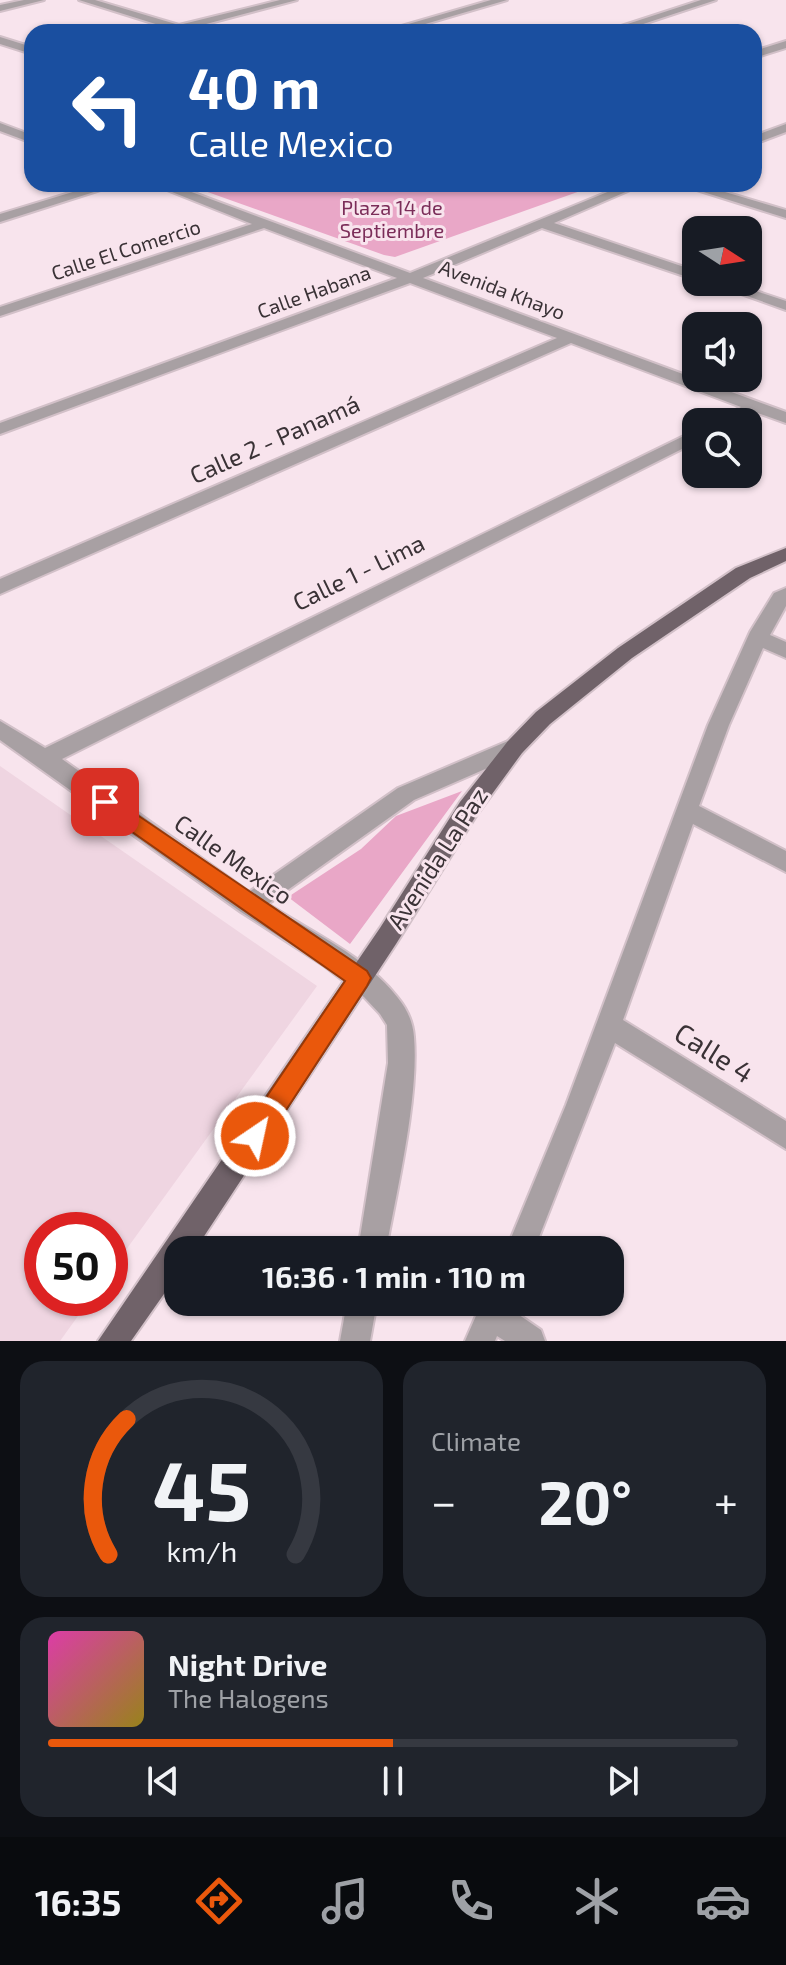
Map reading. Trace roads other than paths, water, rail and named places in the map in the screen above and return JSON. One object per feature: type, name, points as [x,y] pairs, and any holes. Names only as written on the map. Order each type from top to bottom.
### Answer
[{"type":"main road","name":"Avenida La Paz","points":[[187,1236],[468,809],[515,747],[543,718],[636,645],[743,573],[786,554]]},
{"type":"main road","name":"Avenida La Paz","points":[[113,1341],[164,1270]]},
{"type":"street","points":[[0,8],[39,0]]},
{"type":"street","points":[[84,0],[166,24]]},
{"type":"street","points":[[196,24],[292,0]]},
{"type":"street","points":[[415,24],[502,0]]},
{"type":"street","points":[[634,24],[711,0]]},
{"type":"street","points":[[0,40],[24,48]]},
{"type":"street","points":[[762,52],[786,44]]},
{"type":"street","points":[[762,137],[786,128]]},
{"type":"street","points":[[4,132],[24,137]]},
{"type":"street","points":[[0,218],[86,192]]},
{"type":"street","name":"Avenida Khayo","points":[[180,192],[786,418]]},
{"type":"street","name":"Calle Habana","points":[[0,429],[412,277],[619,192]]},
{"type":"street","points":[[711,192],[786,214]]},
{"type":"street","name":"Calle El Comercio","points":[[0,312],[245,232],[264,223]]},
{"type":"street","points":[[542,224],[682,271]]},
{"type":"street","points":[[756,296],[786,306]]},
{"type":"street","name":"Calle 2 - Panamá","points":[[0,587],[570,338]]},
{"type":"street","points":[[751,408],[755,406]]},
{"type":"street","name":"Calle 1 - Lima","points":[[44,758],[682,442]]},
{"type":"street","points":[[526,1236],[561,1158],[687,810],[757,637],[781,598],[786,595]]},
{"type":"street","points":[[757,637],[786,651]]},
{"type":"street","name":"Calle Mexico","points":[[0,729],[249,905],[359,978],[385,1000],[401,1024],[398,1090],[374,1236]]},
{"type":"street","points":[[249,905],[406,794],[515,747]]},
{"type":"street","points":[[687,810],[786,862]]},
{"type":"street","name":"Calle 4","points":[[609,1025],[786,1136]]},
{"type":"street","points":[[355,1341],[359,1316]]},
{"type":"street","points":[[480,1341],[491,1316]]},
{"type":"street","points":[[503,1316],[530,1341]]},
{"type":"park label","name":"Plaza 14 de Septiembre","points":[[392,220]]}]
